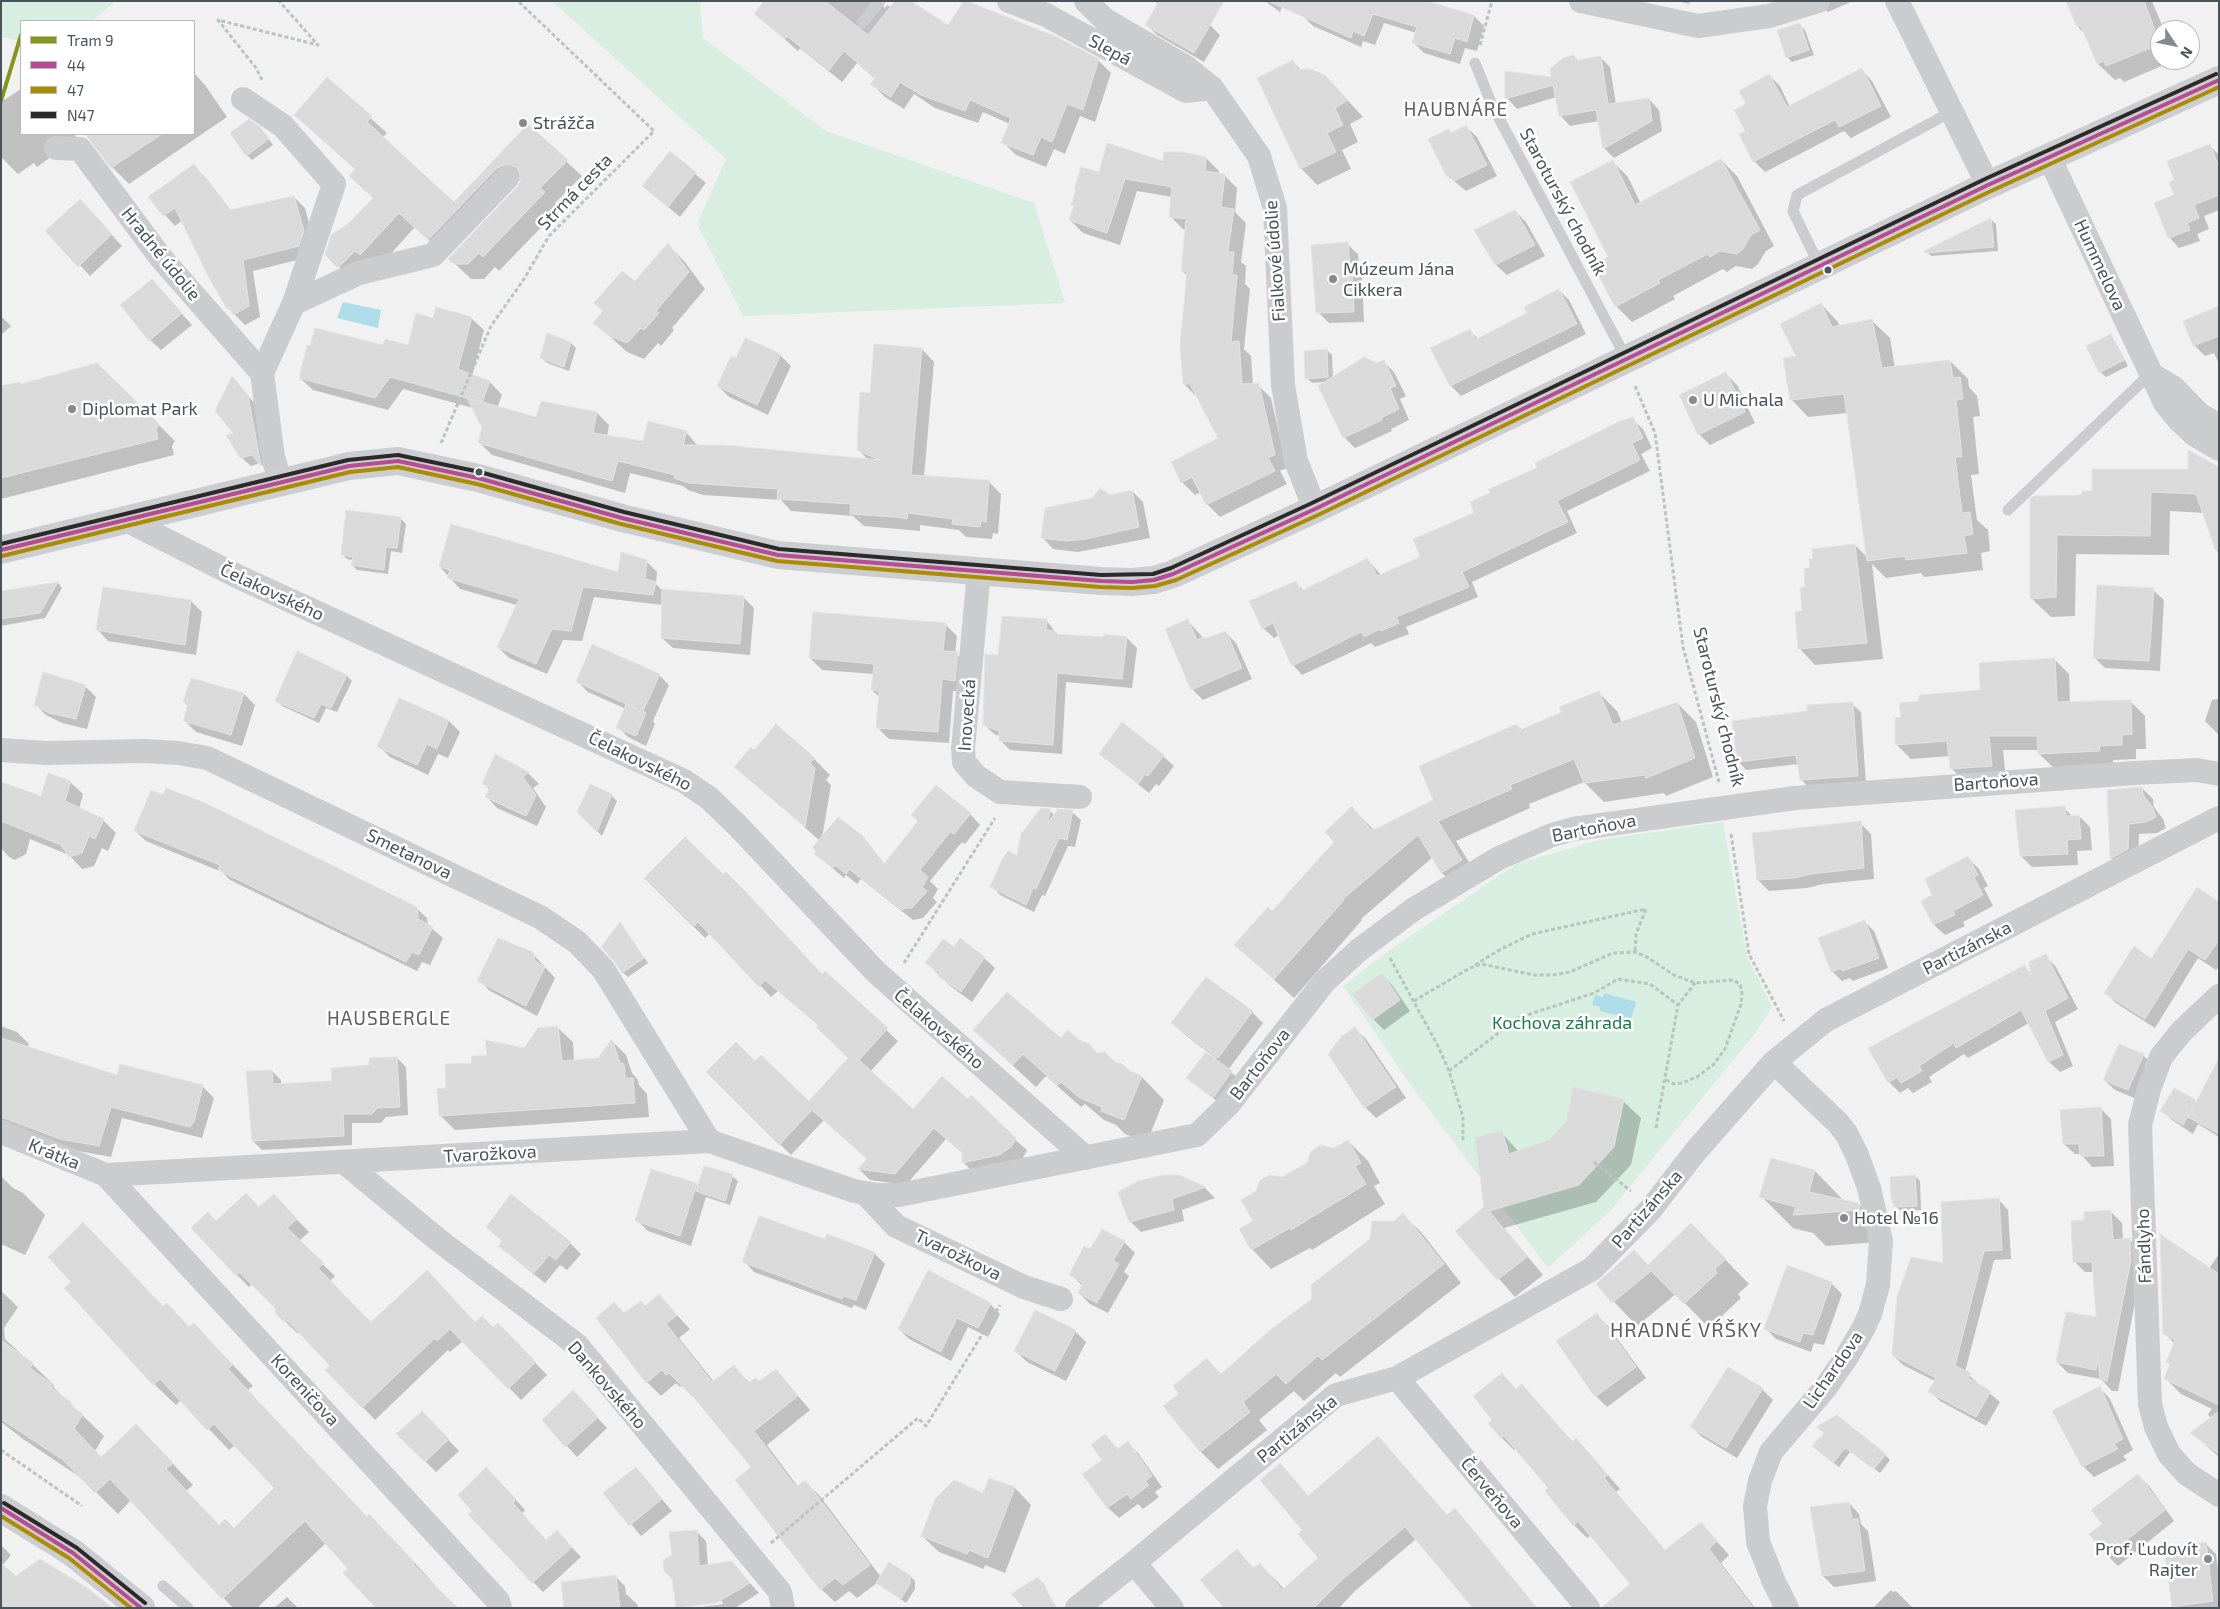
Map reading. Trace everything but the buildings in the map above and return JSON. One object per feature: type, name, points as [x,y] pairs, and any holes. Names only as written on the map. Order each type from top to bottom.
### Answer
[{"type":"street","name":"Slepá","points":[[1009,1],[1046,15],[1186,91],[1212,88]]},
{"type":"street","name":"Fialkové údolie","points":[[1086,1],[1104,19],[1186,66],[1212,88],[1260,156],[1275,208],[1283,385],[1296,461],[1315,509]]},
{"type":"street","points":[[1581,1],[1698,26],[1769,16],[1818,1]]},
{"type":"street","points":[[1897,1],[1988,185]]},
{"type":"street","points":[[1,550],[124,519],[281,484],[349,466],[398,461],[478,478],[622,518],[778,555],[1101,581],[1147,581],[1172,574],[1630,370],[1819,265],[1988,185],[2219,80]]},
{"type":"street","points":[[243,99],[283,126],[334,184],[294,303],[262,373],[273,457],[281,484]]},
{"type":"street","name":"Hradné údolie","points":[[56,148],[80,149],[161,258],[262,373]]},
{"type":"street","name":"Hummelova","points":[[2049,157],[2165,403],[2176,417],[2195,435],[2219,449]]},
{"type":"street","points":[[294,303],[359,273],[433,255],[508,178]]},
{"type":"street","points":[[2151,373],[2174,388],[2199,414],[2219,426]]},
{"type":"street","name":"Čelakovského","points":[[124,519],[241,578],[684,781],[709,798],[737,825],[876,972],[1086,1158]]},
{"type":"street","name":"Inovecká","points":[[979,571],[963,756],[966,766],[976,776],[996,790],[1010,794],[1080,797]]},
{"type":"street","name":"Smetanova","points":[[1,750],[45,753],[144,751],[178,753],[207,758],[534,914],[577,942],[603,969],[709,1141]]},
{"type":"street","name":"Bartoňova","points":[[1086,1158],[1196,1135],[1224,1109],[1324,982],[1380,934],[1414,909],[1499,858],[1543,838],[1573,829],[1726,806],[1795,798],[2010,781],[2197,770],[2219,774]]},
{"type":"street","name":"Partizánska","points":[[1077,1608],[1134,1563],[1336,1394],[1397,1378],[1592,1269],[1651,1209],[1695,1152],[1774,1062],[1826,1020],[2219,818]]},
{"type":"street","name":"Fándlyho","points":[[2219,996],[2182,1032],[2162,1057],[2149,1089],[2140,1125],[2150,1404],[2156,1427],[2169,1454],[2187,1474],[2219,1495]]},
{"type":"street","name":"Lichardova","points":[[1774,1062],[1838,1122],[1849,1138],[1862,1168],[1872,1199],[1879,1225],[1882,1255],[1875,1300],[1856,1344],[1826,1387],[1771,1452],[1760,1481],[1754,1506],[1758,1542],[1787,1608]]},
{"type":"street","name":"Krátka","points":[[1,1132],[106,1175]]},
{"type":"street","name":"Tvarožkova","points":[[106,1175],[709,1141],[866,1194],[899,1195],[1086,1158]]},
{"type":"street","name":"Dankovského","points":[[344,1162],[437,1239],[577,1345],[780,1592],[783,1608]]},
{"type":"street","name":"Koreničova","points":[[106,1175],[498,1601],[500,1608]]},
{"type":"street","name":"Tvarožkova","points":[[866,1194],[896,1226],[1013,1282],[1061,1299]]},
{"type":"street","name":"Červeňova","points":[[1397,1378],[1588,1608]]},
{"type":"street","points":[[1,1508],[73,1553],[141,1608]]},
{"type":"street","points":[[1134,1563],[1172,1608]]},
{"type":"lane","points":[[862,23],[880,1]]},
{"type":"lane","name":"Staroturský chodník","points":[[1475,63],[1492,105],[1630,370]]},
{"type":"lane","points":[[1819,265],[1793,211],[1798,195],[1953,111]]},
{"type":"lane","points":[[2008,510],[2151,373]]},
{"type":"lane","points":[[163,1586],[188,1608]]},
{"type":"path","points":[[265,84],[256,68],[218,20],[318,45],[279,1]]},
{"type":"path","name":"Strmá cesta","points":[[440,446],[491,326],[524,279],[548,236],[654,131],[518,1]]},
{"type":"path","points":[[1475,63],[1492,1]]},
{"type":"path","name":"Staroturský chodník","points":[[1630,370],[1655,434],[1683,647],[1726,806],[1750,954],[1777,1010]]},
{"type":"path","points":[[896,960],[903,964],[1010,794]]},
{"type":"path","points":[[1414,1001],[1501,949],[1532,934],[1646,909],[1636,934],[1635,952]]},
{"type":"path","points":[[1380,934],[1387,952],[1449,1071],[1463,1118],[1463,1142]]},
{"type":"path","points":[[1468,969],[1481,964],[1534,975],[1553,976],[1570,972],[1613,953],[1635,952],[1647,957],[1674,975],[1695,983],[1733,980],[1740,984],[1741,1004],[1725,1049],[1713,1065],[1697,1077],[1682,1083],[1674,1084],[1664,1079]]},
{"type":"path","points":[[1449,1071],[1518,1018],[1594,993],[1618,979],[1650,984],[1678,1005]]},
{"type":"path","points":[[1656,1128],[1678,1005],[1695,983]]},
{"type":"path","points":[[1594,1162],[1636,1194]]},
{"type":"path","points":[[751,1558],[779,1537],[918,1418],[926,1426],[1013,1282]]},
{"type":"path","points":[[1,1450],[82,1506]]},
{"type":"green space","points":[[1,1],[116,1],[93,20],[20,20],[20,41],[1,37]]},
{"type":"green space","points":[[552,1],[700,1],[703,38],[826,131],[1034,203],[1065,303],[743,316],[697,224],[726,159]]},
{"type":"green space","name":"Kochova záhrada","points":[[1723,822],[1747,956],[1772,1007],[1756,1032],[1610,1211],[1548,1268],[1408,1081],[1343,986],[1387,952],[1516,864],[1599,840]]},
{"type":"water","points":[[343,302],[381,310],[378,328],[337,318]]},
{"type":"water","points":[[1604,993],[1636,1002],[1631,1019],[1600,1011],[1600,1007],[1592,1005],[1595,995],[1603,997]]},
{"type":"tram line","name":"9","points":[[1,101],[20,38]]},
{"type":"transit line","name":"N47","points":[[1,544],[348,460],[398,455],[480,472],[624,512],[779,549],[1101,575],[1153,574],[1171,568],[1312,503],[1985,179],[2216,74]]},
{"type":"transit line","name":"44","points":[[1,550],[349,466],[398,461],[478,478],[622,518],[778,555],[1101,581],[1132,582],[1154,580],[1173,574],[1315,509],[1988,185],[2219,80]]},
{"type":"transit line","name":"47","points":[[2,556],[350,472],[398,467],[477,484],[621,524],[777,561],[1100,587],[1132,588],[1155,586],[1176,580],[1318,515],[1991,191],[2219,87]]},
{"type":"transit line","name":"N47","points":[[4,1503],[77,1548],[145,1603]]},
{"type":"transit line","name":"44","points":[[1,1508],[73,1553],[141,1608]]},
{"type":"transit line","name":"47","points":[[1,1516],[69,1558],[131,1608]]},
{"type":"place","name":"Strážča","points":[[523,123]]},
{"type":"place","name":"Múzeum Jána Cikkera","points":[[1333,279]]},
{"type":"place","name":"U Michala","points":[[1693,400]]},
{"type":"place","name":"Diplomat Park","points":[[72,409]]},
{"type":"place","name":"Hotel №16","points":[[1844,1218]]},
{"type":"place","name":"Prof. Ľudovít Rajter","points":[[2208,1559]]},
{"type":"district","name":"HAUBNÁRE","points":[[1456,110]]},
{"type":"district","name":"HAUSBERGLE","points":[[389,1019]]},
{"type":"district","name":"HRADNÉ VŔŠKY","points":[[1686,1330]]}]
